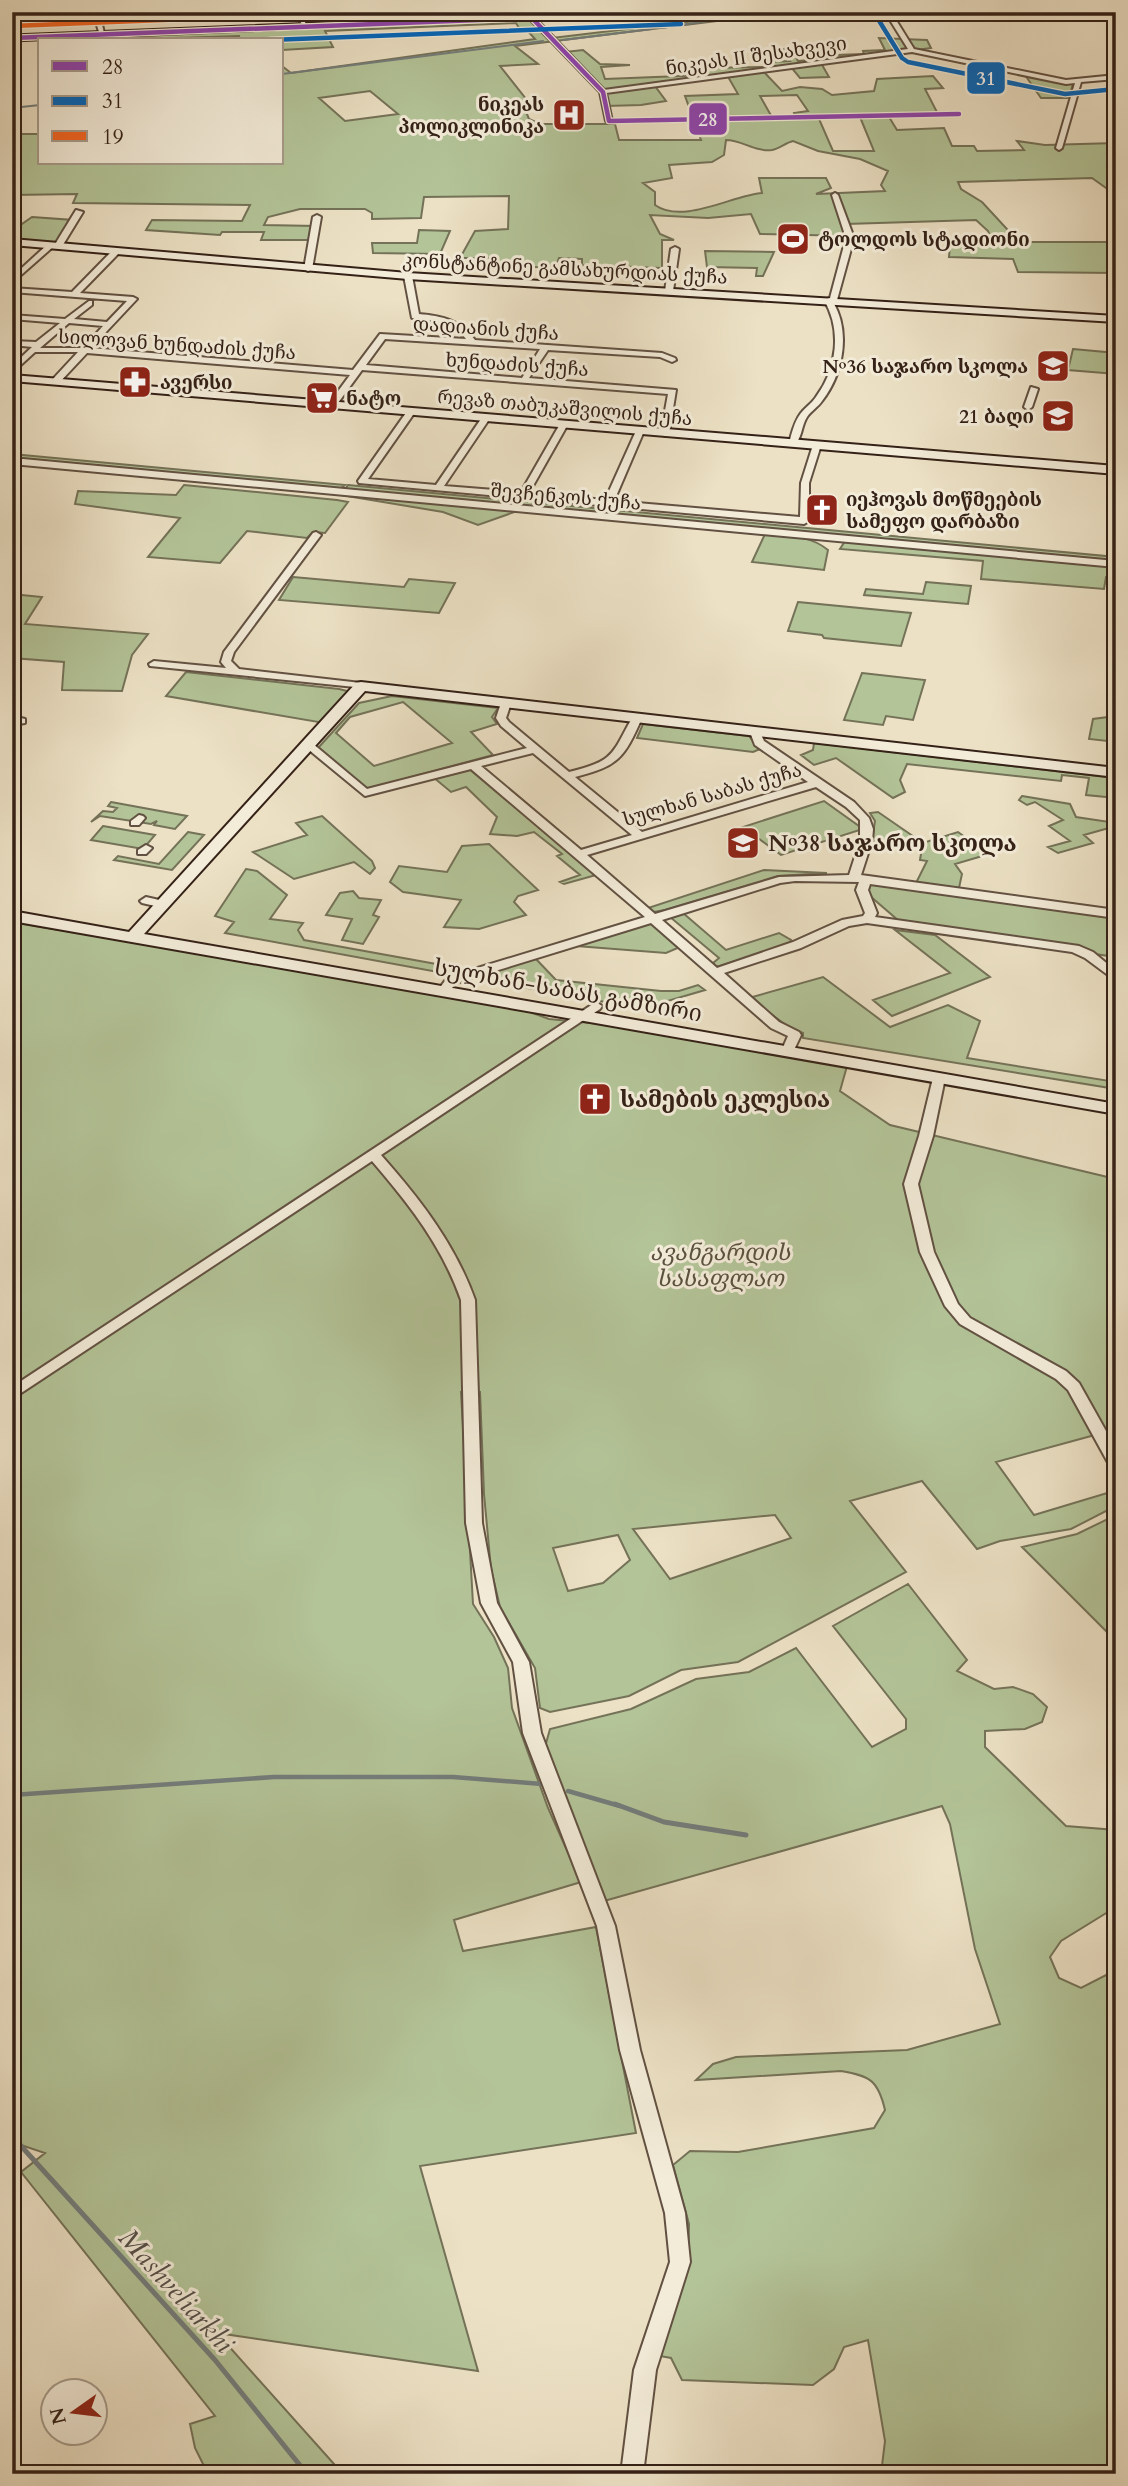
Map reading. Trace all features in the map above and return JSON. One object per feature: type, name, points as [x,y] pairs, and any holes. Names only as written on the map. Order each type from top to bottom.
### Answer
[{"type":"main road","points":[[12,37],[681,12]]},
{"type":"main road","points":[[245,28],[304,23],[532,18],[608,13]]},
{"type":"main road","points":[[12,37],[129,32]]},
{"type":"main road","name":"სულხან-საბას გამზირი","points":[[12,907],[137,933]]},
{"type":"main road","name":"სულხან-საბას გამზირი","points":[[790,1046],[1116,1096]]},
{"type":"street","points":[[96,12],[102,32]]},
{"type":"street","points":[[296,12],[304,23]]},
{"type":"street","points":[[888,12],[912,50]]},
{"type":"street","points":[[1106,12],[1116,21]]},
{"type":"street","points":[[532,18],[603,92],[609,121]]},
{"type":"street","name":"ნიკეას II შესახვევი","points":[[603,92],[912,50],[1078,82],[1116,78]]},
{"type":"street","points":[[1059,148],[1078,82]]},
{"type":"street","points":[[793,443],[802,419],[820,398],[833,369],[840,334],[839,316],[831,300],[850,238],[835,195]]},
{"type":"street","points":[[12,281],[55,246],[79,212]]},
{"type":"street","points":[[308,269],[317,217]]},
{"type":"street","name":"კონსტანტინე გამსახურდიას ქუჩა","points":[[12,242],[408,276],[1116,319]]},
{"type":"street","points":[[669,291],[675,249]]},
{"type":"street","points":[[74,294],[116,252]]},
{"type":"street","points":[[408,276],[415,316],[449,320],[467,332],[473,343]]},
{"type":"street","points":[[12,290],[133,299],[55,382]]},
{"type":"street","points":[[12,370],[35,347],[89,303]]},
{"type":"street","points":[[12,317],[109,324]]},
{"type":"street","name":"დადიანის ქუჩა","points":[[331,405],[383,336],[662,355],[672,360]]},
{"type":"street","name":"სილოვან ხუნდაძის ქუჩა","points":[[12,343],[35,347],[356,370]]},
{"type":"street","points":[[524,380],[545,348]]},
{"type":"street","name":"ხუნდაძის ქუჩა","points":[[356,370],[673,392],[666,433]]},
{"type":"street","name":"რევაზ თაბუკაშვილის ქუჩა","points":[[12,378],[1116,470]]},
{"type":"street","points":[[1028,407],[1034,389]]},
{"type":"street","points":[[411,412],[362,481],[803,521],[805,483],[817,445]]},
{"type":"street","points":[[439,488],[486,418]]},
{"type":"street","points":[[523,496],[564,424]]},
{"type":"street","points":[[608,503],[640,431]]},
{"type":"street","name":"შევჩენკოს ქუჩა","points":[[12,461],[1116,564]]},
{"type":"street","points":[[236,672],[226,662],[229,652],[316,535]]},
{"type":"street","points":[[154,664],[1116,774]]},
{"type":"street","points":[[137,933],[361,686]]},
{"type":"street","points":[[506,703],[501,718],[505,724],[639,835]]},
{"type":"street","points":[[569,775],[610,764],[621,751],[637,718]]},
{"type":"street","points":[[755,732],[759,743],[817,783]]},
{"type":"street","points":[[308,745],[365,793],[536,749]]},
{"type":"street","points":[[472,764],[655,918],[775,1025],[795,1035],[790,1046]]},
{"type":"street","name":"სულხან საბას ქუჩა","points":[[579,854],[817,783],[860,811],[869,823],[869,835],[859,879]]},
{"type":"street","points":[[448,985],[779,880],[859,879],[1116,914]]},
{"type":"street","points":[[859,879],[872,913],[867,919]]},
{"type":"street","points":[[146,901],[164,904]]},
{"type":"street","name":"სულხან-საბას გამზირი","points":[[12,916],[137,933],[448,985],[790,1046],[939,1078],[1116,1109]]},
{"type":"street","points":[[716,972],[797,945],[846,923],[867,919],[1082,951],[1116,977]]},
{"type":"street","points":[[12,1394],[590,1010]]},
{"type":"street","points":[[939,1078],[926,1136],[911,1184],[927,1252],[953,1306],[965,1321],[1061,1375],[1074,1387],[1116,1464]]},
{"type":"street","points":[[373,1154],[411,1197],[459,1271],[468,1300],[474,1523],[489,1603],[521,1661],[531,1733],[606,1926],[631,2050],[676,2213],[680,2262],[645,2370],[632,2474]]},
{"type":"green space","points":[[735,12],[794,12],[774,13],[777,18],[725,20],[515,46],[538,64],[500,66],[530,104],[524,107],[529,119],[540,124],[615,124],[619,140],[701,140],[685,96],[738,94],[727,75],[655,86],[666,101],[606,106],[603,92],[565,52],[583,50],[600,64],[630,65],[601,67],[605,79],[706,75],[703,68],[769,67],[768,62],[790,61],[782,49],[795,48],[798,54],[794,54],[798,61],[811,60],[809,56],[864,54],[863,51],[885,50],[879,38],[927,40],[931,48],[821,63],[829,77],[800,78],[791,67],[763,71],[782,91],[800,87],[822,89],[832,95],[874,91],[877,79],[933,76],[943,88],[925,89],[938,114],[889,117],[897,130],[944,128],[952,146],[974,146],[977,151],[1024,150],[1017,141],[1045,145],[1116,143],[1116,195],[1092,178],[958,182],[961,189],[982,202],[1019,242],[1116,242],[1116,273],[1018,272],[1013,259],[949,257],[950,245],[994,246],[988,231],[976,220],[846,224],[850,236],[760,234],[751,214],[708,218],[650,215],[660,234],[674,240],[662,240],[662,268],[582,265],[582,259],[559,258],[555,268],[494,265],[494,258],[460,258],[475,231],[508,229],[509,196],[424,197],[421,218],[372,219],[372,213],[365,209],[300,209],[268,217],[264,225],[316,226],[313,240],[261,240],[264,232],[222,232],[220,235],[146,230],[152,220],[242,221],[250,205],[73,203],[77,194],[12,195],[12,134],[38,134],[38,164],[284,164],[284,68],[291,73],[535,39],[516,23],[325,31],[333,47],[284,50],[284,38],[106,38],[106,34],[534,19],[552,38],[737,16]],"holes":[[[370,91],[398,114],[345,121],[319,98]],[[797,95],[808,111],[794,113],[796,119],[773,119],[760,96]],[[860,117],[874,151],[833,151],[819,119]],[[726,140],[766,150],[793,141],[818,151],[860,159],[888,171],[881,185],[885,191],[816,194],[831,188],[826,178],[759,178],[762,193],[694,211],[679,212],[655,205],[655,192],[643,183],[672,178],[669,165],[712,162],[724,155]]]},
{"type":"green space","points":[[1025,75],[1073,84],[1069,98],[1041,98]]},
{"type":"green space","points":[[32,217],[73,220],[60,243],[12,242],[12,231]]},
{"type":"green space","points":[[419,230],[450,231],[440,254],[373,253],[372,243],[417,243]]},
{"type":"green space","points":[[705,251],[774,252],[763,276],[756,276],[757,268],[707,267]]},
{"type":"green space","points":[[1073,349],[1116,353],[1116,374],[1068,370]]},
{"type":"green space","points":[[12,454],[345,485],[340,489],[12,458]]},
{"type":"green space","points":[[184,485],[348,502],[325,533],[313,532],[307,538],[247,531],[220,563],[148,557],[180,518],[75,504],[78,491],[176,495]]},
{"type":"green space","points":[[348,485],[1116,557],[1116,564],[520,510],[478,525],[443,512],[341,495]]},
{"type":"green space","points":[[765,534],[798,537],[821,545],[828,550],[824,570],[752,562]]},
{"type":"green space","points":[[845,541],[1116,566],[1116,578],[1106,577],[1104,589],[981,579],[983,561],[840,549]]},
{"type":"green space","points":[[293,577],[404,587],[409,579],[455,583],[439,613],[279,600]]},
{"type":"green space","points":[[926,582],[971,586],[968,604],[864,595],[866,589],[923,594]]},
{"type":"green space","points":[[12,594],[42,597],[25,624],[148,634],[132,655],[122,691],[62,690],[64,662],[12,658]]},
{"type":"green space","points":[[798,602],[911,613],[901,646],[824,638],[822,635],[788,631]]},
{"type":"green space","points":[[186,672],[347,691],[324,723],[166,696]]},
{"type":"green space","points":[[862,673],[925,680],[913,720],[886,716],[883,725],[844,720]]},
{"type":"green space","points":[[392,696],[498,708],[492,717],[497,724],[471,732],[493,755],[367,789],[318,748],[359,703]],"holes":[[[403,702],[452,743],[374,766],[336,733],[350,717]]]},
{"type":"green space","points":[[1116,716],[1116,742],[1089,739],[1093,719]]},
{"type":"green space","points":[[643,724],[749,736],[760,749],[753,752],[637,738]]},
{"type":"green space","points":[[814,743],[1116,778],[1116,798],[1086,795],[1089,778],[1062,775],[1061,781],[907,764],[900,780],[905,792],[893,798],[836,758],[814,765],[801,755],[813,750]]},
{"type":"green space","points":[[468,768],[596,875],[564,884],[560,882],[580,875],[557,856],[562,854],[534,832],[517,836],[490,834],[497,817],[466,787],[451,792],[433,777]]},
{"type":"green space","points":[[1022,796],[1070,804],[1076,817],[1109,822],[1111,818],[1116,819],[1116,826],[1084,835],[1093,843],[1058,853],[1048,847],[1070,841],[1049,826],[1063,820],[1035,802],[1027,805],[1019,800]]},
{"type":"green space","points":[[824,801],[863,829],[781,855],[743,827]]},
{"type":"green space","points":[[111,802],[187,816],[175,829],[154,825],[157,821],[151,824],[100,816],[91,822],[103,811],[113,812],[117,808],[108,806]]},
{"type":"green space","points":[[878,812],[923,843],[958,832],[989,854],[955,864],[962,874],[959,888],[916,883],[927,861],[920,860],[922,848],[872,841],[875,821],[870,813]]},
{"type":"green space","points":[[322,816],[372,861],[375,868],[370,874],[354,862],[294,879],[253,852],[307,835],[296,823]]},
{"type":"green space","points":[[103,826],[155,835],[143,849],[91,840]]},
{"type":"green space","points":[[188,832],[204,835],[172,870],[114,860],[118,856],[159,864]]},
{"type":"green space","points":[[489,844],[538,890],[518,896],[514,902],[526,915],[479,929],[444,927],[461,900],[403,892],[390,882],[399,866],[447,872],[462,846]]},
{"type":"green space","points":[[246,869],[257,871],[287,895],[270,919],[303,923],[298,930],[304,940],[464,969],[454,975],[225,933],[234,922],[215,916]]},
{"type":"green space","points":[[764,870],[827,873],[778,876],[665,910],[654,912],[648,908]]},
{"type":"green space","points":[[869,882],[1116,915],[1116,957],[906,927],[870,896],[867,891]]},
{"type":"green space","points":[[353,891],[359,898],[381,900],[373,915],[379,917],[363,944],[342,940],[352,919],[326,915],[340,893]]},
{"type":"green space","points":[[683,913],[726,950],[779,933],[791,940],[789,944],[717,967],[713,963],[719,958],[670,917]]},
{"type":"green space","name":"ავანგარდის სასაფლაო","points":[[12,922],[516,1007],[549,1019],[612,1025],[847,1066],[840,1091],[890,1125],[1116,1179],[1110,1217],[1116,1218],[1116,1449],[1106,1432],[996,1462],[1034,1515],[1114,1491],[1116,1482],[1116,1503],[1112,1508],[1071,1529],[1000,1541],[977,1549],[922,1481],[850,1501],[906,1572],[738,1662],[681,1670],[629,1696],[550,1712],[540,1708],[535,1668],[500,1607],[491,1569],[484,1494],[480,1392],[461,1392],[473,1604],[494,1637],[508,1668],[512,1708],[548,1808],[581,1882],[454,1920],[463,1951],[596,1927],[636,2133],[420,2166],[478,2371],[217,2333],[343,2474],[208,2474],[195,2448],[190,2424],[215,2416],[21,2172],[45,2153],[12,2142]],"holes":[[[775,1515],[791,1538],[670,1579],[633,1529]],[[618,1535],[630,1560],[603,1583],[568,1591],[553,1548]]]},
{"type":"green space","points":[[650,923],[680,947],[666,953],[576,946]]},
{"type":"green space","points":[[895,930],[935,935],[990,977],[892,1016],[873,1000],[950,973]]},
{"type":"green space","points":[[535,958],[556,980],[661,991],[679,991],[698,985],[705,990],[664,1002],[661,1012],[472,978]]},
{"type":"green space","points":[[823,977],[890,1027],[948,1005],[980,1021],[967,1058],[1116,1082],[1116,1089],[803,1038],[803,1033],[790,1028],[749,998]]},
{"type":"green space","points":[[1116,1515],[1116,1641],[1022,1547],[1077,1534]]},
{"type":"green space","points":[[908,1584],[967,1660],[957,1671],[994,1689],[1013,1687],[1033,1694],[1047,1707],[1042,1722],[1025,1729],[985,1731],[985,1747],[1066,1826],[1116,1830],[1116,1907],[1061,1941],[1050,1957],[1059,1978],[1081,1988],[1116,1970],[1116,2474],[881,2474],[885,2441],[868,2340],[844,2347],[834,2369],[813,2385],[682,2380],[671,2358],[660,2356],[688,2264],[689,2224],[673,2165],[690,2151],[738,2152],[874,2128],[885,2110],[879,2092],[871,2081],[841,2071],[696,2080],[713,2064],[736,2057],[907,2050],[1000,2024],[975,1949],[950,1824],[942,1806],[604,1901],[545,1747],[550,1729],[631,1709],[696,1679],[749,1672],[796,1648],[872,1747],[906,1729],[906,1719],[833,1626]]},
{"type":"waterway","points":[[660,28],[743,16],[739,12]]},
{"type":"waterway","points":[[563,40],[652,29]]},
{"type":"waterway","points":[[284,74],[543,41]]},
{"type":"waterway","points":[[12,108],[38,105]]},
{"type":"waterway","points":[[12,1795],[274,1777],[453,1777],[542,1784]]},
{"type":"waterway","points":[[568,1791],[620,1806]]},
{"type":"waterway","points":[[615,1804],[664,1822],[746,1835]]},
{"type":"waterway","name":"Mashveliarkhi","points":[[12,2136],[215,2360],[307,2474]]},
{"type":"transit line","name":"19","points":[[12,26],[359,12]]},
{"type":"transit line","name":"28","points":[[506,16],[596,12]]},
{"type":"transit line","name":"28","points":[[12,38],[532,18],[603,92],[609,121],[959,114]]},
{"type":"transit line","name":"31","points":[[878,19],[902,58],[908,62],[1065,94],[1116,89]]},
{"type":"transit line","name":"31","points":[[284,39],[681,24]]},
{"type":"place","name":"ნიკეას პოლიკლინიკა","points":[[569,115]]},
{"type":"place","name":"ტოლდოს სტადიონი","points":[[793,239]]},
{"type":"place","name":"№36 საჯარო სკოლა","points":[[1053,366]]},
{"type":"place","name":"ავერსი","points":[[135,382]]},
{"type":"place","name":"ნატო","points":[[322,398]]},
{"type":"place","name":"21 ბაღი","points":[[1058,416]]},
{"type":"place","name":"იეჰოვას მოწმეების სამეფო დარბაზი","points":[[822,510]]},
{"type":"place","name":"№38 საჯარო სკოლა","points":[[743,843]]},
{"type":"place","name":"სამების ეკლესია","points":[[595,1099]]}]
